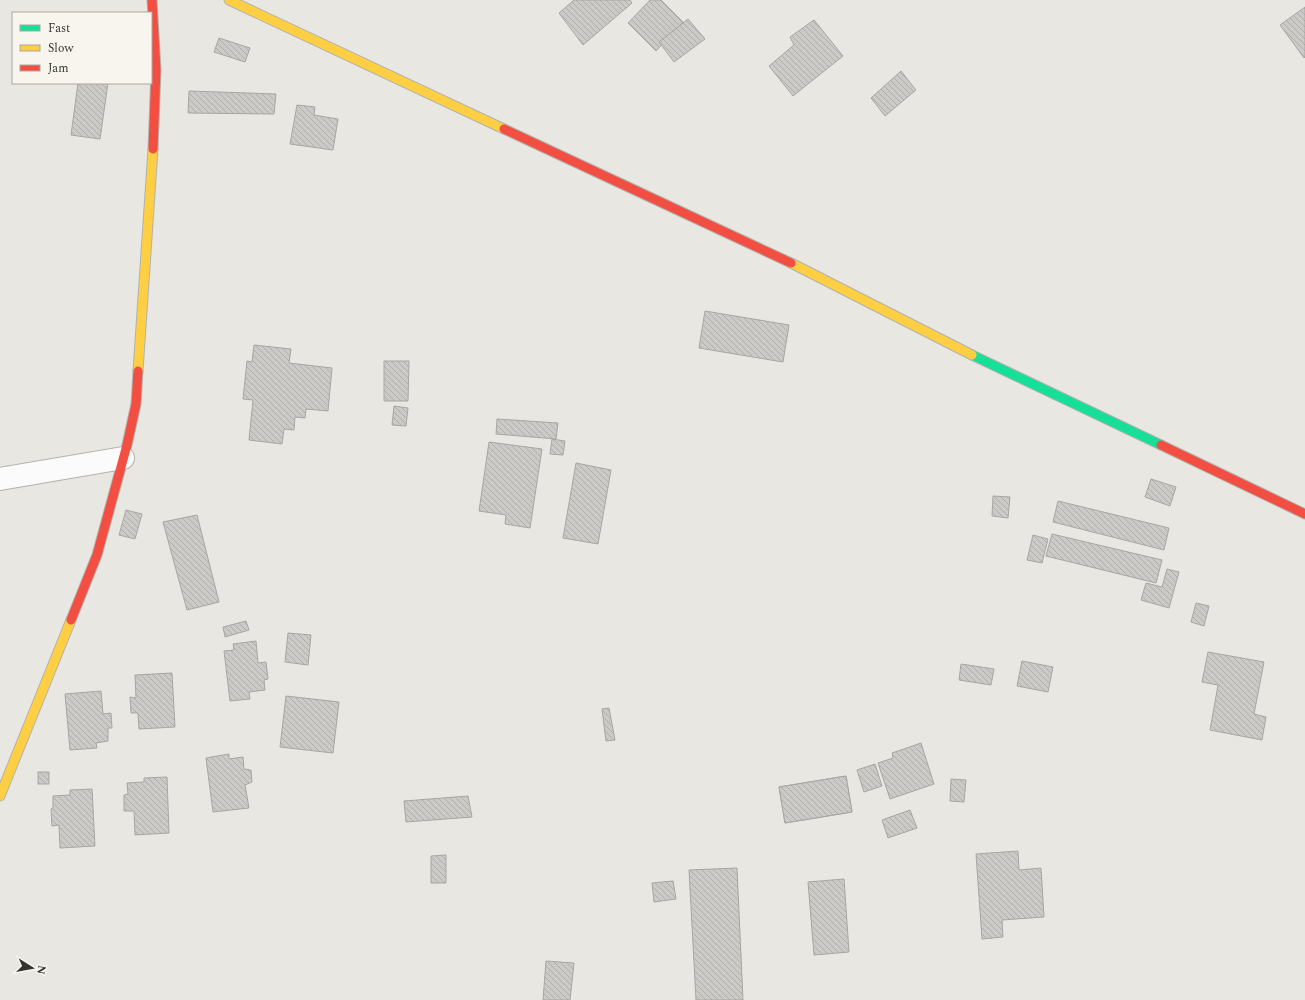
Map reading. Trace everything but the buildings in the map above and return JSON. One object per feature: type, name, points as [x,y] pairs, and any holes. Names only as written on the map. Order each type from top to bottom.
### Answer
[{"type":"street","points":[[0,796],[97,555],[136,404],[151,188],[156,70],[152,0]]},
{"type":"street","points":[[229,0],[796,265],[990,364],[1305,514]]},
{"type":"street","points":[[0,479],[123,458]]},
{"type":"traffic: fast","points":[[972,355],[1161,445]]},
{"type":"traffic: slow","points":[[229,0],[504,129]]},
{"type":"traffic: slow","points":[[138,371],[153,149]]},
{"type":"traffic: slow","points":[[791,263],[972,355]]},
{"type":"traffic: slow","points":[[0,796],[71,620]]},
{"type":"traffic: jam","points":[[152,0],[156,70],[153,149]]},
{"type":"traffic: jam","points":[[504,129],[791,263]]},
{"type":"traffic: jam","points":[[71,620],[97,555],[127,445],[136,404],[138,371]]},
{"type":"traffic: jam","points":[[1161,445],[1305,514]]}]
